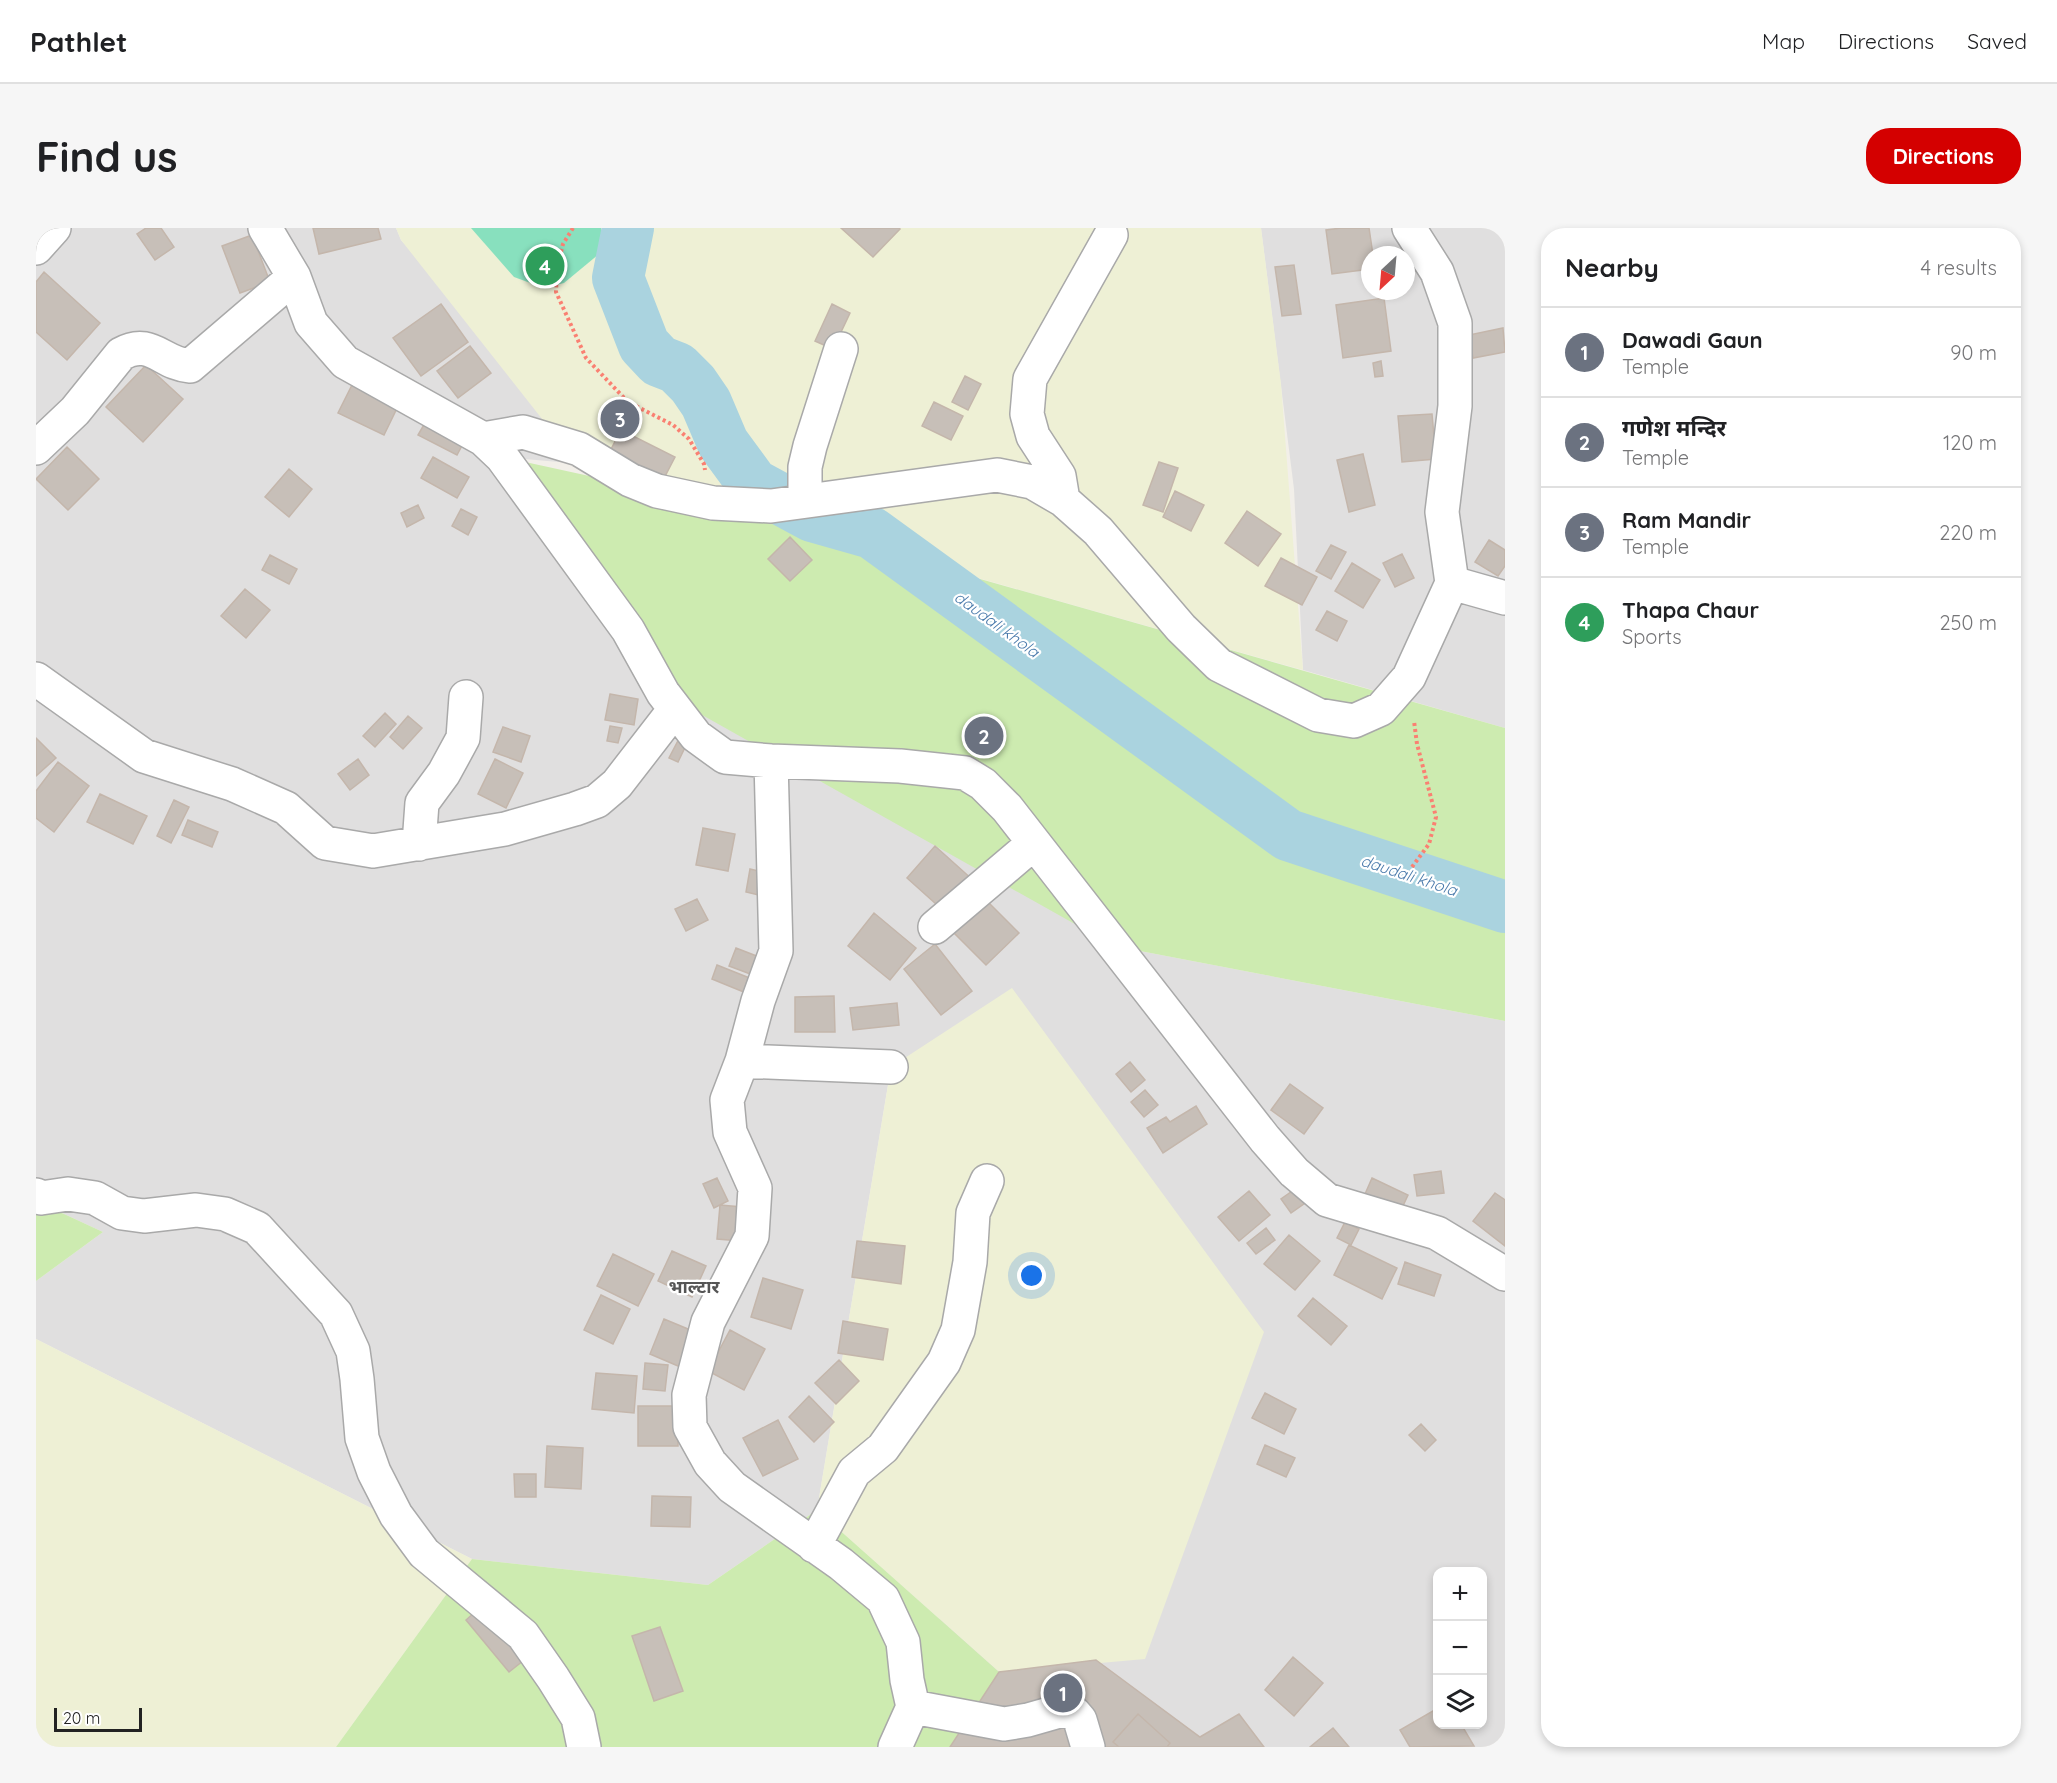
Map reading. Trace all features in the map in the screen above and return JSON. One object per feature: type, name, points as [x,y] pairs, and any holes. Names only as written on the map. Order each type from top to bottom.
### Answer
[{"type":"street","points":[[36,248],[54,228]]},
{"type":"street","points":[[265,228],[294,277],[311,323],[345,362],[483,439],[502,457],[628,630],[663,693],[696,736],[725,757],[900,766],[965,772],[982,784],[1007,808],[1265,1139],[1294,1172],[1327,1200],[1437,1233],[1505,1274]]},
{"type":"street","points":[[483,439],[523,432],[579,448],[630,480],[657,491],[713,503],[790,503],[997,475],[1032,482],[1063,500],[1098,531],[1181,628],[1219,665],[1318,715],[1354,721],[1381,709],[1409,677],[1452,583],[1442,512],[1455,405],[1455,323],[1437,272],[1409,228]]},
{"type":"street","points":[[1063,500],[1059,476],[1034,436],[1027,414],[1029,379],[1110,235]]},
{"type":"street","points":[[36,448],[75,411],[121,354],[131,348],[146,348],[179,365],[190,366],[294,277]]},
{"type":"street","points":[[790,503],[806,467],[810,446],[841,349]]},
{"type":"street","points":[[1452,583],[1505,598]]},
{"type":"street","points":[[36,679],[144,756],[232,784],[286,808],[326,843],[373,851],[505,829],[597,801],[617,784],[675,709]]},
{"type":"street","points":[[419,844],[422,803],[444,773],[464,738],[466,697]]},
{"type":"street","points":[[771,761],[776,951],[758,1002],[742,1061],[727,1100],[730,1132],[755,1188],[752,1236],[708,1322],[689,1395],[690,1427],[710,1463],[732,1487],[841,1564],[883,1599],[903,1642],[907,1680],[913,1707],[896,1747]]},
{"type":"street","points":[[935,927],[1034,843]]},
{"type":"street","points":[[742,1061],[891,1067]]},
{"type":"street","points":[[814,1546],[854,1472],[883,1448],[944,1362],[958,1330],[970,1262],[973,1213],[987,1181]]},
{"type":"street","points":[[36,1195],[42,1198],[68,1194],[95,1198],[122,1213],[144,1216],[196,1210],[225,1214],[257,1228],[336,1314],[353,1351],[362,1438],[374,1472],[396,1515],[424,1553],[524,1635],[578,1718],[584,1747]]},
{"type":"street","points":[[913,1707],[1004,1724],[1063,1710],[1074,1713],[1080,1720],[1088,1747]]},
{"type":"path","points":[[573,228],[563,244],[556,268],[556,292],[586,358],[628,402],[673,425],[689,439],[704,464],[713,503]]},
{"type":"path","points":[[1409,677],[1417,744],[1436,817],[1429,844],[1412,867]]},
{"type":"shaded area","points":[[36,228],[396,228],[401,240],[604,466],[503,457],[1114,946],[1505,1021],[1505,1747],[950,1747],[891,1067],[817,1510],[708,1585],[472,1559],[36,1339],[36,1281],[103,1232],[36,1201]]},
{"type":"shaded area","points":[[1261,228],[1505,228],[1505,728],[1303,670],[1294,489]]},
{"type":"green space","points":[[396,228],[1261,228],[1281,384],[1303,670],[713,503],[561,443],[401,240]]},
{"type":"green space","points":[[471,228],[601,228],[602,234],[599,254],[564,283],[544,288],[514,277]]},
{"type":"green space","points":[[502,457],[713,503],[1505,728],[1505,1021],[1114,946],[663,693]]},
{"type":"green space","points":[[1012,988],[1264,1332],[1145,1659],[999,1672],[817,1510],[891,1067]]},
{"type":"green space","points":[[36,1201],[103,1232],[36,1281]]},
{"type":"green space","points":[[36,1339],[472,1559],[336,1747],[36,1747]]},
{"type":"green space","points":[[817,1510],[999,1672],[950,1747],[336,1747],[472,1559],[708,1585]]},
{"type":"building","points":[[146,228],[161,228],[174,247],[155,260],[137,234]]},
{"type":"building","points":[[313,228],[378,228],[381,239],[319,254]]},
{"type":"building","points":[[841,228],[899,228],[900,229],[873,257]]},
{"type":"building","points":[[1369,228],[1372,246],[1361,246],[1361,270],[1332,274],[1326,230]]},
{"type":"building","points":[[252,235],[270,282],[240,293],[222,246]]},
{"type":"building","points":[[1294,265],[1301,314],[1282,316],[1275,267]]},
{"type":"building","points":[[44,272],[100,323],[67,360],[36,332],[36,282]]},
{"type":"building","points":[[1384,300],[1391,351],[1343,358],[1336,305]]},
{"type":"building","points":[[441,304],[468,342],[421,376],[393,338]]},
{"type":"building","points":[[832,304],[850,313],[833,349],[815,341]]},
{"type":"building","points":[[1503,328],[1505,352],[1473,358],[1469,335]]},
{"type":"building","points":[[470,346],[491,373],[458,398],[437,371]]},
{"type":"building","points":[[1381,361],[1383,376],[1375,377],[1373,363]]},
{"type":"building","points":[[146,365],[183,399],[143,442],[106,407]]},
{"type":"building","points":[[965,376],[981,384],[968,410],[952,402]]},
{"type":"building","points":[[355,379],[400,402],[384,435],[338,413]]},
{"type":"building","points":[[934,402],[963,416],[951,440],[922,426]]},
{"type":"building","points":[[611,407],[633,414],[628,430],[606,424]]},
{"type":"building","points":[[1432,414],[1436,459],[1402,462],[1398,416]]},
{"type":"building","points":[[429,416],[467,436],[457,455],[418,435]]},
{"type":"building","points":[[621,430],[675,457],[661,484],[607,457]]},
{"type":"building","points":[[67,447],[99,479],[68,510],[36,479]]},
{"type":"building","points":[[1363,454],[1375,505],[1349,512],[1337,460]]},
{"type":"building","points":[[433,457],[469,477],[457,498],[421,478]]},
{"type":"building","points":[[1159,462],[1178,468],[1163,512],[1143,505]]},
{"type":"building","points":[[289,469],[312,489],[289,517],[265,497]]},
{"type":"building","points":[[1175,491],[1204,505],[1191,531],[1163,517]]},
{"type":"building","points":[[418,505],[424,518],[407,527],[401,513]]},
{"type":"building","points":[[461,509],[477,517],[468,535],[452,526]]},
{"type":"building","points":[[1247,511],[1281,534],[1258,566],[1225,543]]},
{"type":"building","points":[[790,537],[812,560],[790,581],[768,559]]},
{"type":"building","points":[[1489,540],[1505,550],[1505,566],[1498,576],[1475,562]]},
{"type":"building","points":[[1331,545],[1346,552],[1331,579],[1316,571]]},
{"type":"building","points":[[1402,554],[1414,578],[1395,587],[1383,563]]},
{"type":"building","points":[[270,555],[297,569],[289,584],[262,570]]},
{"type":"building","points":[[1281,558],[1317,577],[1302,605],[1265,586]]},
{"type":"building","points":[[1352,563],[1380,580],[1363,608],[1335,591]]},
{"type":"building","points":[[245,589],[270,610],[246,638],[221,616]]},
{"type":"building","points":[[1327,611],[1347,621],[1337,641],[1316,630]]},
{"type":"building","points":[[610,694],[638,699],[634,725],[605,720]]},
{"type":"building","points":[[385,713],[396,724],[375,747],[363,736]]},
{"type":"building","points":[[408,716],[422,728],[403,749],[390,737]]},
{"type":"building","points":[[610,726],[622,728],[618,743],[607,741]]},
{"type":"building","points":[[503,727],[530,736],[521,762],[493,752]]},
{"type":"building","points":[[681,735],[689,739],[678,762],[669,758]]},
{"type":"building","points":[[36,738],[56,758],[36,776]]},
{"type":"building","points":[[358,759],[369,775],[350,790],[338,774]]},
{"type":"building","points":[[495,759],[523,773],[506,808],[478,794]]},
{"type":"building","points":[[58,762],[89,786],[54,832],[36,818],[36,791]]},
{"type":"building","points":[[100,794],[147,816],[133,844],[87,822]]},
{"type":"building","points":[[174,800],[189,807],[171,843],[157,836]]},
{"type":"building","points":[[188,820],[218,832],[212,847],[182,835]]},
{"type":"building","points":[[703,828],[735,834],[728,871],[696,865]]},
{"type":"building","points":[[935,846],[974,881],[946,913],[907,878]]},
{"type":"building","points":[[750,869],[763,872],[759,895],[746,892]]},
{"type":"building","points":[[984,898],[1019,933],[986,965],[951,930]]},
{"type":"building","points":[[697,899],[708,920],[686,931],[675,909]]},
{"type":"building","points":[[874,913],[916,948],[890,980],[848,946]]},
{"type":"building","points":[[935,944],[972,991],[941,1015],[904,969]]},
{"type":"building","points":[[736,948],[767,960],[761,978],[729,966]]},
{"type":"building","points":[[717,965],[757,981],[751,995],[712,979]]},
{"type":"building","points":[[834,996],[835,1032],[795,1032],[795,997]]},
{"type":"building","points":[[897,1003],[899,1025],[853,1030],[850,1008]]},
{"type":"building","points":[[1130,1062],[1145,1080],[1131,1092],[1116,1074]]},
{"type":"building","points":[[1290,1084],[1323,1108],[1304,1134],[1271,1110]]},
{"type":"building","points":[[1145,1090],[1158,1105],[1144,1117],[1131,1102]]},
{"type":"building","points":[[1196,1106],[1207,1124],[1163,1153],[1147,1128],[1166,1117],[1170,1122]]},
{"type":"building","points":[[1441,1171],[1444,1193],[1417,1196],[1414,1175]]},
{"type":"building","points":[[717,1178],[728,1201],[714,1208],[703,1184]]},
{"type":"building","points":[[1372,1178],[1408,1195],[1401,1210],[1365,1194]]},
{"type":"building","points":[[1298,1187],[1308,1201],[1291,1213],[1281,1199]]},
{"type":"building","points":[[1249,1191],[1270,1215],[1239,1241],[1218,1217]]},
{"type":"building","points":[[1495,1193],[1505,1200],[1505,1246],[1473,1221]]},
{"type":"building","points":[[720,1205],[742,1207],[740,1241],[717,1239]]},
{"type":"building","points":[[1345,1222],[1359,1229],[1351,1245],[1337,1238]]},
{"type":"building","points":[[1266,1228],[1275,1240],[1256,1254],[1247,1243]]},
{"type":"building","points":[[1289,1235],[1320,1261],[1295,1290],[1264,1264]]},
{"type":"building","points":[[857,1241],[905,1246],[901,1284],[852,1277]]},
{"type":"building","points":[[1349,1245],[1397,1268],[1382,1299],[1334,1275]]},
{"type":"building","points":[[672,1251],[706,1266],[692,1297],[658,1281]]},
{"type":"building","points":[[613,1254],[654,1274],[638,1306],[597,1286]]},
{"type":"building","points":[[1405,1262],[1441,1275],[1434,1296],[1398,1284]]},
{"type":"building","points":[[763,1278],[803,1290],[791,1329],[751,1317]]},
{"type":"building","points":[[601,1295],[630,1309],[613,1344],[584,1330]]},
{"type":"building","points":[[1313,1298],[1347,1326],[1331,1345],[1298,1316]]},
{"type":"building","points":[[664,1319],[700,1334],[685,1369],[650,1354]]},
{"type":"building","points":[[843,1321],[888,1329],[883,1360],[838,1353]]},
{"type":"building","points":[[730,1330],[765,1349],[744,1390],[708,1371]]},
{"type":"building","points":[[839,1360],[859,1381],[836,1404],[815,1383]]},
{"type":"building","points":[[645,1363],[668,1365],[665,1391],[643,1389]]},
{"type":"building","points":[[596,1373],[637,1376],[634,1413],[592,1409]]},
{"type":"building","points":[[1265,1393],[1296,1409],[1284,1434],[1252,1418]]},
{"type":"building","points":[[809,1396],[834,1422],[814,1442],[789,1417]]},
{"type":"building","points":[[638,1406],[678,1406],[678,1446],[638,1446]]},
{"type":"building","points":[[778,1420],[798,1459],[763,1476],[743,1438]]},
{"type":"building","points":[[1421,1424],[1436,1440],[1425,1451],[1409,1435]]},
{"type":"building","points":[[1265,1445],[1295,1458],[1286,1477],[1257,1464]]},
{"type":"building","points":[[547,1446],[583,1448],[581,1489],[545,1487]]},
{"type":"building","points":[[514,1474],[536,1474],[536,1497],[515,1497]]},
{"type":"building","points":[[652,1496],[691,1497],[690,1527],[651,1526]]},
{"type":"building","points":[[484,1604],[528,1657],[509,1672],[466,1620]]},
{"type":"building","points":[[660,1627],[683,1691],[654,1701],[632,1636]]},
{"type":"building","points":[[1293,1657],[1323,1683],[1294,1716],[1265,1690]]},
{"type":"building","points":[[1096,1660],[1200,1737],[1239,1714],[1264,1747],[950,1747],[999,1672]]},
{"type":"building","points":[[1433,1711],[1433,1729],[1464,1729],[1474,1746],[1410,1747],[1400,1730]]},
{"type":"building","points":[[1138,1714],[1170,1743],[1167,1747],[1119,1747],[1113,1742]]},
{"type":"building","points":[[1333,1728],[1349,1747],[1310,1747]]},
{"type":"waterway","name":"daudali khola","points":[[628,228],[618,278],[644,345],[659,361],[677,368],[693,384],[706,403],[723,443],[753,484],[812,516],[872,533],[1288,835],[1505,907]]},
{"type":"place","name":"Thapa Chaur","points":[[545,266]]},
{"type":"place","name":"Ram Mandir","points":[[620,419]]},
{"type":"place","name":"गणेश मन्दिर","points":[[984,736]]},
{"type":"place","name":"Dawadi Gaun","points":[[1063,1693]]},
{"type":"district","name":"भाल्टार","points":[[694,1287]]}]
